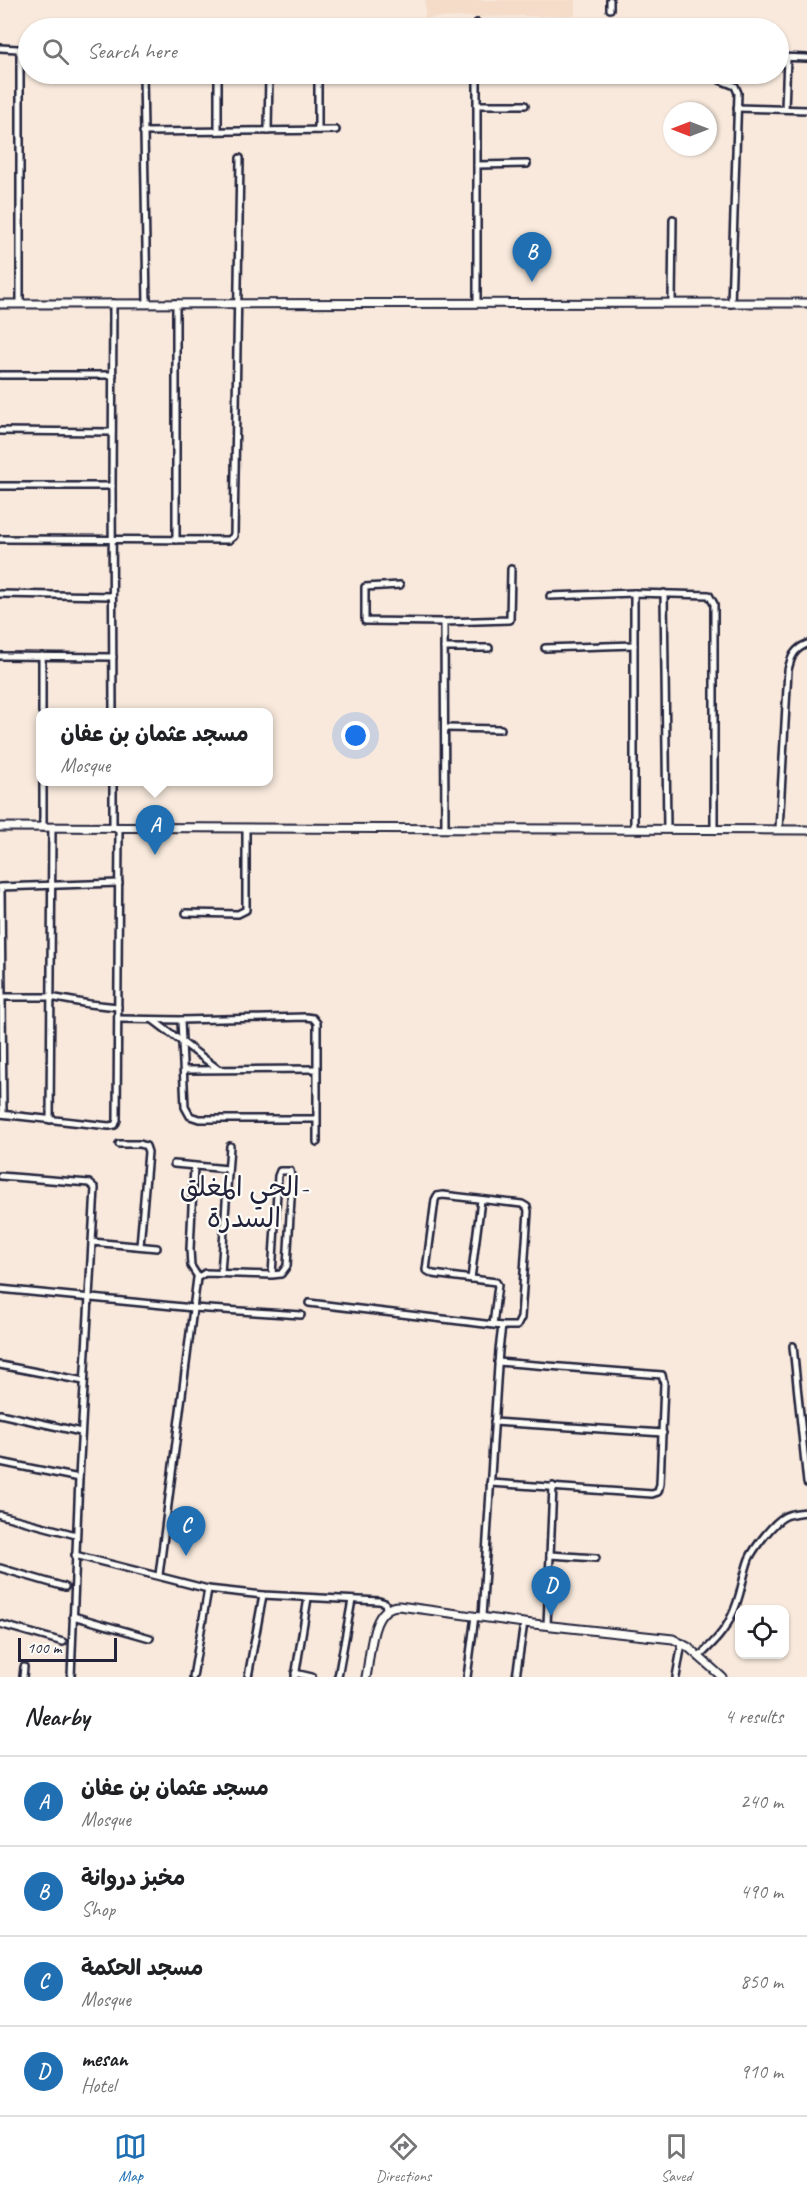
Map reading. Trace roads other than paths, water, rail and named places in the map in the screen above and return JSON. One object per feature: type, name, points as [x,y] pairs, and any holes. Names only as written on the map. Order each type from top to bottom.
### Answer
[{"type":"street","points":[[610,0],[610,9]]},
{"type":"street","points":[[0,48],[18,49]]},
{"type":"street","points":[[789,58],[807,58]]},
{"type":"street","points":[[20,84],[20,303]]},
{"type":"street","points":[[143,84],[147,303]]},
{"type":"street","points":[[218,84],[218,131]]},
{"type":"street","points":[[268,131],[269,84]]},
{"type":"street","points":[[318,84],[318,130]]},
{"type":"street","points":[[477,84],[477,302]]},
{"type":"street","points":[[729,84],[736,87],[737,108],[730,304]]},
{"type":"street","points":[[785,109],[786,84]]},
{"type":"street","points":[[477,105],[525,105]]},
{"type":"street","points":[[737,108],[807,110]]},
{"type":"street","points":[[143,132],[336,130]]},
{"type":"street","points":[[0,539],[229,540],[234,537],[240,158]]},
{"type":"street","points":[[477,165],[527,164]]},
{"type":"street","points":[[672,303],[673,219]]},
{"type":"street","points":[[113,303],[113,708]]},
{"type":"street","points":[[176,303],[176,540]]},
{"type":"street","points":[[0,304],[807,303]]},
{"type":"street","points":[[0,375],[113,375]]},
{"type":"street","points":[[0,430],[112,432]]},
{"type":"street","points":[[0,486],[112,486]]},
{"type":"street","points":[[400,585],[364,588],[365,621],[510,620],[511,569]]},
{"type":"street","points":[[634,593],[634,829]]},
{"type":"street","points":[[550,596],[634,593],[709,595],[714,604],[714,829]]},
{"type":"street","points":[[664,593],[667,829]]},
{"type":"street","points":[[0,594],[112,596]]},
{"type":"street","points":[[444,622],[445,828]]},
{"type":"street","points":[[779,829],[788,670],[793,654],[801,646],[807,644]]},
{"type":"street","points":[[545,648],[634,645]]},
{"type":"street","points":[[444,648],[489,648]]},
{"type":"street","points":[[0,656],[113,657]]},
{"type":"street","points":[[42,656],[42,708]]},
{"type":"street","points":[[445,728],[501,729]]},
{"type":"street","points":[[43,786],[50,885],[50,1120]]},
{"type":"street","points":[[113,786],[119,883],[116,1125],[1,1114],[0,887],[119,883]]},
{"type":"street","points":[[0,827],[807,830]]},
{"type":"street","points":[[186,914],[238,914],[246,910],[246,828]]},
{"type":"street","points":[[1,997],[50,997],[118,1007]]},
{"type":"street","points":[[118,1018],[181,1020],[313,1018],[317,1023],[317,1142]]},
{"type":"street","points":[[152,1019],[219,1070]]},
{"type":"street","points":[[181,1020],[185,1110],[194,1118],[316,1119]]},
{"type":"street","points":[[184,1070],[316,1069]]},
{"type":"street","points":[[119,1144],[140,1144],[146,1146],[148,1152],[140,1246]]},
{"type":"street","points":[[221,1273],[230,1146]]},
{"type":"street","points":[[174,1164],[228,1169]]},
{"type":"street","points":[[159,1575],[198,1276],[191,1266],[190,1249],[194,1166]]},
{"type":"street","points":[[198,1276],[203,1273],[272,1275],[281,1274],[287,1266],[292,1182],[290,1171],[284,1170],[280,1171],[278,1176],[272,1275]]},
{"type":"street","points":[[0,1176],[92,1185],[95,1191],[70,1677]]},
{"type":"street","points":[[309,1303],[493,1325],[515,1327],[520,1323],[528,1209],[522,1204],[437,1196],[435,1200],[427,1271],[433,1274],[471,1278],[498,1284],[493,1325]]},
{"type":"street","points":[[471,1278],[481,1200]]},
{"type":"street","points":[[92,1242],[157,1248]]},
{"type":"street","points":[[0,1289],[193,1308],[301,1315]]},
{"type":"street","points":[[467,1677],[479,1617],[502,1326]]},
{"type":"street","points":[[793,1346],[807,1483]]},
{"type":"street","points":[[490,1483],[631,1493],[657,1493],[660,1484],[664,1380],[662,1375],[498,1362]]},
{"type":"street","points":[[0,1365],[84,1381]]},
{"type":"street","points":[[0,1414],[81,1432]]},
{"type":"street","points":[[494,1422],[663,1434]]},
{"type":"street","points":[[0,1462],[79,1478]]},
{"type":"street","points":[[546,1625],[553,1486]]},
{"type":"street","points":[[699,1657],[719,1636],[731,1618],[753,1552],[778,1521],[788,1515],[807,1512]]},
{"type":"street","points":[[0,1515],[76,1535]]},
{"type":"street","points":[[75,1555],[208,1589],[263,1595],[382,1602],[387,1605],[386,1608]]},
{"type":"street","points":[[550,1555],[596,1558]]},
{"type":"street","points":[[0,1568],[65,1587]]},
{"type":"street","points":[[193,1677],[208,1589]]},
{"type":"street","points":[[249,1677],[263,1595]]},
{"type":"street","points":[[308,1598],[295,1675],[312,1677]]},
{"type":"street","points":[[338,1677],[352,1600]]},
{"type":"street","points":[[366,1677],[376,1623],[380,1615],[386,1608],[408,1606],[524,1623],[670,1638],[682,1643],[722,1677]]},
{"type":"street","points":[[73,1616],[150,1638]]},
{"type":"street","points":[[516,1677],[524,1623]]},
{"type":"street","points":[[0,1624],[63,1642]]},
{"type":"street","points":[[676,1677],[682,1643]]},
{"type":"street","points":[[23,1677],[24,1667]]},
{"type":"place","name":"مخبز دروانة","points":[[532,282]]},
{"type":"place","name":"مسجد عثمان بن عفان","points":[[155,855]]},
{"type":"place","name":"مسجد الحكمة","points":[[186,1556]]},
{"type":"place","name":"mesan","points":[[551,1616]]},
{"type":"district","name":"الحي المغلق- السدرة","points":[[244,1202]]}]
